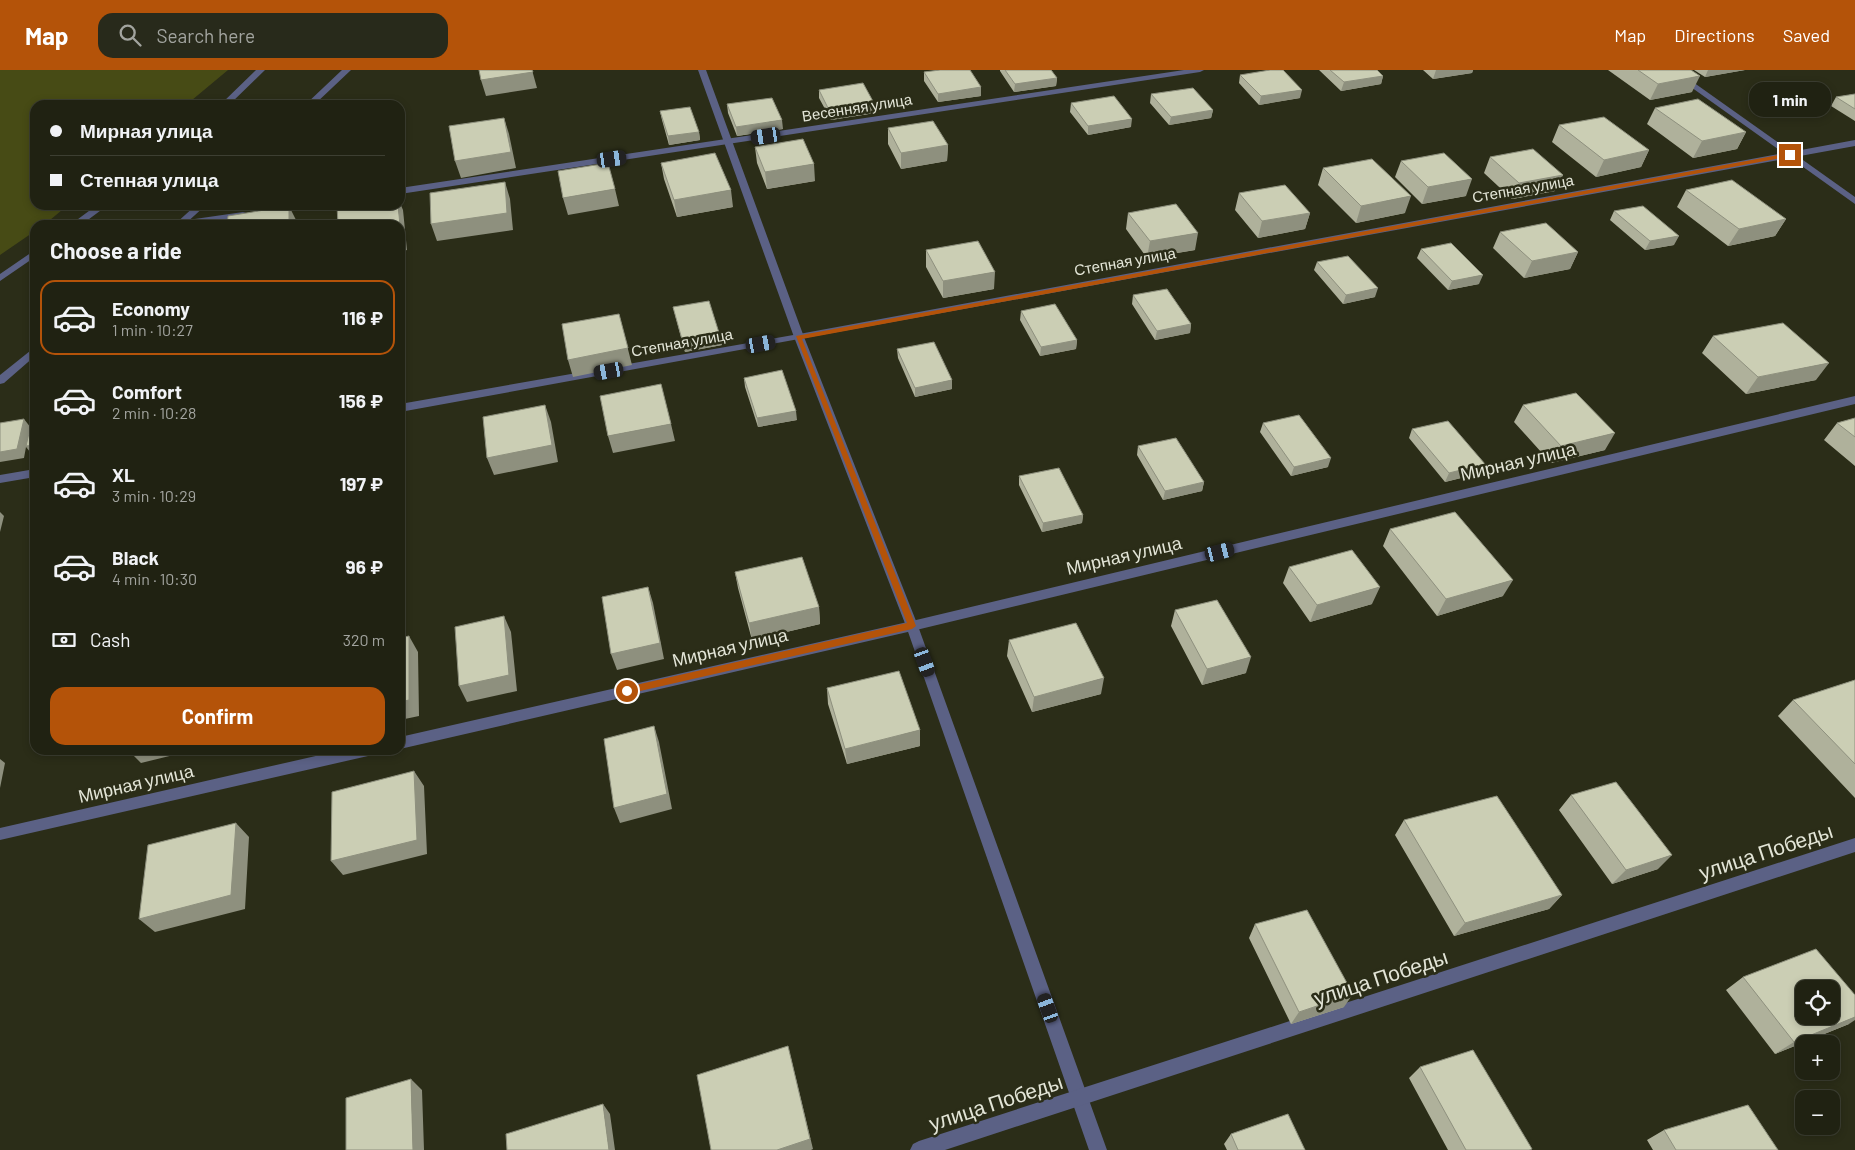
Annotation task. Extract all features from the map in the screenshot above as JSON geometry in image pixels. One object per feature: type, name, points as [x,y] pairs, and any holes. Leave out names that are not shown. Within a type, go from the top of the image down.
[{"type":"street","points":[[229,100],[261,70]]},
{"type":"street","points":[[314,100],[347,70]]},
{"type":"street","points":[[702,70],[798,337],[912,626],[1098,1150]]},
{"type":"street","name":"Весенняя улица","points":[[405,190],[1200,70]]},
{"type":"street","points":[[1671,70],[1855,201]]},
{"type":"street","name":"Степная улица","points":[[405,407],[1855,143]]},
{"type":"street","points":[[82,220],[96,210]]},
{"type":"street","points":[[185,220],[196,210]]},
{"type":"street","points":[[268,211],[274,210]]},
{"type":"street","points":[[211,220],[249,214]]},
{"type":"street","points":[[0,278],[30,257]]},
{"type":"street","points":[[0,380],[30,354]]},
{"type":"street","name":"Мирная улица","points":[[405,742],[912,626],[1855,400]]},
{"type":"street","points":[[0,479],[30,473]]},
{"type":"street","name":"Мирная улица","points":[[0,834],[346,755]]},
{"type":"street","name":"улица Победы","points":[[919,1150],[1855,845]]},
{"type":"green space","points":[[0,70],[228,70],[192,100],[30,100],[30,210],[62,210],[50,220],[30,220],[30,234],[0,255]]},
{"type":"building","points":[[479,70],[532,70],[533,72],[481,80]]},
{"type":"building","points":[[970,70],[981,87],[938,94],[924,72]]},
{"type":"building","points":[[1005,70],[1051,70],[1057,78],[1015,84]]},
{"type":"building","points":[[1270,70],[1283,70],[1302,90],[1261,96],[1240,75]]},
{"type":"building","points":[[1330,70],[1377,70],[1383,76],[1344,82]]},
{"type":"building","points":[[1638,70],[1691,70],[1700,76],[1658,84]]},
{"type":"building","points":[[863,83],[875,105],[830,112],[819,90]]},
{"type":"building","points":[[1193,88],[1213,110],[1171,117],[1151,94]]},
{"type":"building","points":[[1855,94],[1855,109],[1836,97]]},
{"type":"building","points":[[1114,96],[1132,119],[1088,126],[1071,103]]},
{"type":"building","points":[[772,98],[782,120],[736,127],[727,104]]},
{"type":"building","points":[[1698,99],[1746,132],[1702,141],[1655,108]]},
{"type":"building","points":[[690,107],[699,132],[668,136],[660,111]]},
{"type":"building","points":[[1604,117],[1649,150],[1604,160],[1559,125]]},
{"type":"building","points":[[504,118],[511,152],[455,161],[449,126]]},
{"type":"building","points":[[933,121],[948,145],[901,153],[888,128]]},
{"type":"building","points":[[803,139],[814,164],[765,172],[755,147]]},
{"type":"building","points":[[1533,149],[1563,175],[1519,183],[1490,157]]},
{"type":"building","points":[[715,153],[731,190],[674,200],[661,163]]},
{"type":"building","points":[[1444,153],[1472,179],[1428,187],[1401,161]]},
{"type":"building","points":[[1372,159],[1411,196],[1361,206],[1323,168]]},
{"type":"building","points":[[608,163],[615,189],[563,198],[558,171]]},
{"type":"building","points":[[1732,180],[1786,219],[1739,229],[1686,190]]},
{"type":"building","points":[[505,182],[507,213],[431,224],[430,193]]},
{"type":"building","points":[[1285,185],[1310,213],[1262,221],[1239,193]]},
{"type":"building","points":[[1176,204],[1198,233],[1150,241],[1128,213]]},
{"type":"building","points":[[1643,206],[1679,236],[1650,241],[1614,211]]},
{"type":"building","points":[[265,210],[289,210],[289,220],[228,220],[228,216]]},
{"type":"building","points":[[337,210],[398,210],[400,220],[338,220]]},
{"type":"building","points":[[1546,223],[1578,252],[1532,261],[1500,232]]},
{"type":"building","points":[[978,241],[995,272],[943,281],[926,250]]},
{"type":"building","points":[[1451,243],[1483,275],[1452,281],[1421,249]]},
{"type":"building","points":[[1348,256],[1378,288],[1346,295],[1317,262]]},
{"type":"building","points":[[1167,289],[1191,324],[1157,331],[1133,295]]},
{"type":"building","points":[[709,301],[720,336],[683,343],[673,307]]},
{"type":"building","points":[[1055,304],[1077,340],[1041,347],[1021,311]]},
{"type":"building","points":[[619,314],[628,348],[568,360],[562,324]]},
{"type":"building","points":[[1783,323],[1829,363],[1758,377],[1713,336]]},
{"type":"building","points":[[934,342],[952,380],[915,388],[897,349]]},
{"type":"building","points":[[782,370],[796,411],[757,418],[744,378]]},
{"type":"building","points":[[661,384],[671,424],[608,436],[600,396]]},
{"type":"building","points":[[1576,393],[1615,433],[1561,446],[1523,405]]},
{"type":"building","points":[[545,405],[552,445],[487,458],[483,417]]},
{"type":"building","points":[[1299,415],[1331,458],[1294,467],[1263,423]]},
{"type":"building","points":[[1855,418],[1855,437],[1837,423]]},
{"type":"building","points":[[24,419],[17,449],[0,452],[0,423]]},
{"type":"building","points":[[1448,421],[1485,464],[1449,473],[1412,429]]},
{"type":"building","points":[[30,429],[30,446],[26,446]]},
{"type":"building","points":[[1176,438],[1204,482],[1165,491],[1138,446]]},
{"type":"building","points":[[1059,468],[1083,515],[1043,523],[1019,476]]},
{"type":"building","points":[[1455,512],[1513,580],[1446,599],[1390,529]]},
{"type":"building","points":[[1352,550],[1380,587],[1317,605],[1289,567]]},
{"type":"building","points":[[802,557],[819,607],[749,623],[735,572]]},
{"type":"building","points":[[648,587],[660,643],[611,654],[602,597]]},
{"type":"building","points":[[1217,600],[1251,657],[1207,669],[1175,610]]},
{"type":"building","points":[[504,616],[509,675],[459,686],[455,627]]},
{"type":"building","points":[[1076,623],[1104,678],[1034,697],[1009,640]]},
{"type":"building","points":[[409,636],[409,700],[405,701],[405,637]]},
{"type":"building","points":[[899,671],[920,730],[845,749],[827,688]]},
{"type":"building","points":[[1855,680],[1855,764],[1793,700]]},
{"type":"building","points":[[654,726],[667,794],[614,808],[604,739]]},
{"type":"building","points":[[414,771],[417,840],[331,861],[332,792]]},
{"type":"building","points":[[1616,782],[1672,855],[1626,870],[1571,795]]},
{"type":"building","points":[[1497,796],[1562,895],[1465,923],[1404,820]]},
{"type":"building","points":[[236,823],[231,895],[139,919],[148,845]]},
{"type":"building","points":[[1307,910],[1353,994],[1299,1012],[1255,924]]},
{"type":"building","points":[[1816,949],[1855,995],[1855,1017],[1840,1023],[1840,980],[1795,980],[1795,1025],[1835,1025],[1811,1035],[1795,1035],[1794,1042],[1743,977]]},
{"type":"building","points":[[788,1046],[810,1139],[777,1150],[711,1150],[697,1075]]},
{"type":"building","points":[[1473,1050],[1532,1149],[1466,1150],[1420,1067]]},
{"type":"building","points":[[411,1079],[413,1150],[346,1150],[346,1098]]},
{"type":"building","points":[[603,1104],[609,1150],[507,1150],[506,1134]]},
{"type":"building","points":[[1748,1105],[1778,1150],[1676,1150],[1664,1130]]},
{"type":"building","points":[[1288,1114],[1305,1150],[1238,1150],[1231,1134]]},
{"type":"route","points":[[627,691],[912,626],[798,337],[1790,155]]}]
